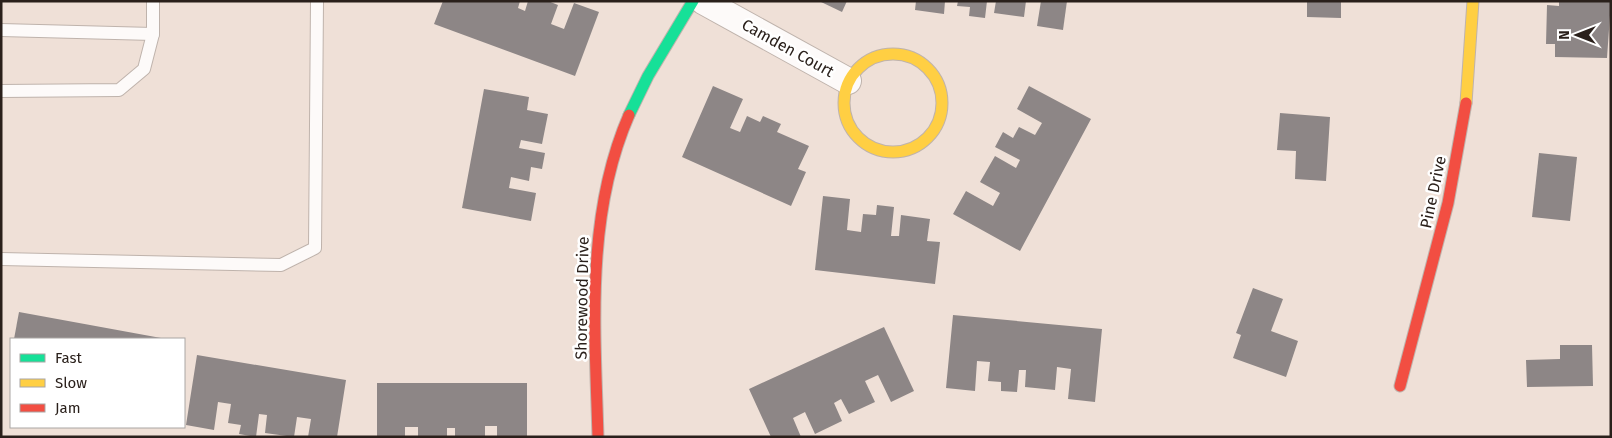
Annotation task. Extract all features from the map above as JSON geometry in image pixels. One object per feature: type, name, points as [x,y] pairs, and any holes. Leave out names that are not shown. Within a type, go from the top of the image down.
[{"type":"street","name":"Shorewood Drive","points":[[598,437],[596,270],[601,216],[611,167],[624,126],[641,87],[693,1]]},
{"type":"street","name":"Camden Court","points":[[703,1],[848,81]]},
{"type":"street","name":"Pine Drive","points":[[1400,386],[1445,218],[1460,143],[1470,65],[1473,1]]},
{"type":"street","name":"Camden Court","points":[[900,52],[928,66],[943,94],[939,124],[917,147],[887,153],[859,139],[844,112],[848,81],[869,58],[900,52]]},
{"type":"lane","points":[[1,91],[119,90],[144,69],[153,34],[153,1]]},
{"type":"lane","points":[[1,259],[281,264],[315,248],[316,1]]},
{"type":"lane","points":[[1,30],[153,34]]},
{"type":"building","points":[[443,1],[520,1],[518,8],[525,11],[528,1],[548,1],[558,5],[551,24],[564,29],[574,3],[599,12],[575,76],[434,24]]},
{"type":"building","points":[[819,1],[847,1],[842,12]]},
{"type":"building","points":[[916,1],[945,1],[944,14],[915,10]]},
{"type":"building","points":[[958,1],[987,1],[985,18],[969,16],[970,7],[957,6]]},
{"type":"building","points":[[996,1],[1026,1],[1024,17],[994,13]]},
{"type":"building","points":[[1041,1],[1067,1],[1063,30],[1037,26]]},
{"type":"building","points":[[1307,1],[1341,1],[1341,18],[1307,17]]},
{"type":"building","points":[[1559,1],[1611,1],[1607,58],[1555,57],[1555,44],[1546,44],[1547,5],[1559,6]]},
{"type":"building","points":[[713,86],[743,99],[730,128],[740,132],[747,116],[760,122],[763,116],[781,124],[777,132],[809,146],[798,169],[806,172],[791,206],[682,157]]},
{"type":"building","points":[[1029,86],[1091,119],[1020,251],[953,214],[966,191],[993,206],[1000,193],[980,182],[995,156],[1016,168],[1020,160],[995,147],[1003,132],[1013,138],[1019,127],[1035,135],[1042,123],[1017,109]]},
{"type":"building","points":[[484,89],[529,97],[527,110],[548,114],[542,144],[521,140],[519,148],[545,153],[542,169],[531,167],[529,181],[511,177],[509,188],[536,193],[531,221],[462,208]]},
{"type":"building","points":[[1280,113],[1330,117],[1326,181],[1295,179],[1296,151],[1277,150]]},
{"type":"building","points":[[1539,153],[1577,157],[1570,221],[1532,217]]},
{"type":"building","points":[[823,196],[850,199],[847,230],[861,232],[863,214],[876,215],[877,205],[894,207],[891,236],[899,236],[901,215],[930,219],[927,241],[940,242],[935,284],[815,270]]},
{"type":"building","points":[[1253,288],[1283,299],[1271,331],[1298,341],[1286,377],[1233,358],[1241,335],[1236,333]]},
{"type":"building","points":[[19,312],[161,338],[14,338]]},
{"type":"building","points":[[953,315],[1102,329],[1095,402],[1068,399],[1071,369],[1057,367],[1055,390],[1025,387],[1026,370],[1019,370],[1017,392],[1001,391],[1001,382],[988,381],[990,362],[977,361],[975,391],[946,388]]},
{"type":"building","points":[[884,327],[914,391],[891,402],[878,375],[865,381],[875,402],[849,414],[841,399],[834,403],[842,421],[815,434],[805,412],[793,418],[801,437],[771,437],[749,389]]},
{"type":"building","points":[[1560,345],[1592,345],[1593,386],[1527,387],[1526,360],[1560,359]]},
{"type":"building","points":[[197,355],[346,380],[337,437],[308,437],[311,419],[297,417],[294,437],[265,433],[267,415],[259,414],[256,437],[239,434],[241,425],[228,423],[231,404],[218,402],[214,430],[186,425]]},
{"type":"building","points":[[377,383],[527,383],[527,437],[497,437],[497,426],[485,426],[485,437],[455,437],[455,428],[447,428],[447,437],[418,437],[418,427],[405,427],[405,437],[377,437]]},
{"type":"traffic: fast","points":[[629,115],[648,76],[693,1]]},
{"type":"traffic: slow","points":[[1466,103],[1473,1]]},
{"type":"traffic: slow","points":[[893,54],[912,58],[928,68],[938,84],[942,103],[938,122],[928,138],[912,148],[893,152],[874,148],[858,138],[848,122],[844,103],[848,84],[858,68],[874,58],[893,54]]},
{"type":"traffic: jam","points":[[1400,386],[1448,203],[1466,103]]},
{"type":"traffic: jam","points":[[598,437],[595,315],[599,233],[605,193],[615,153],[629,115]]}]
